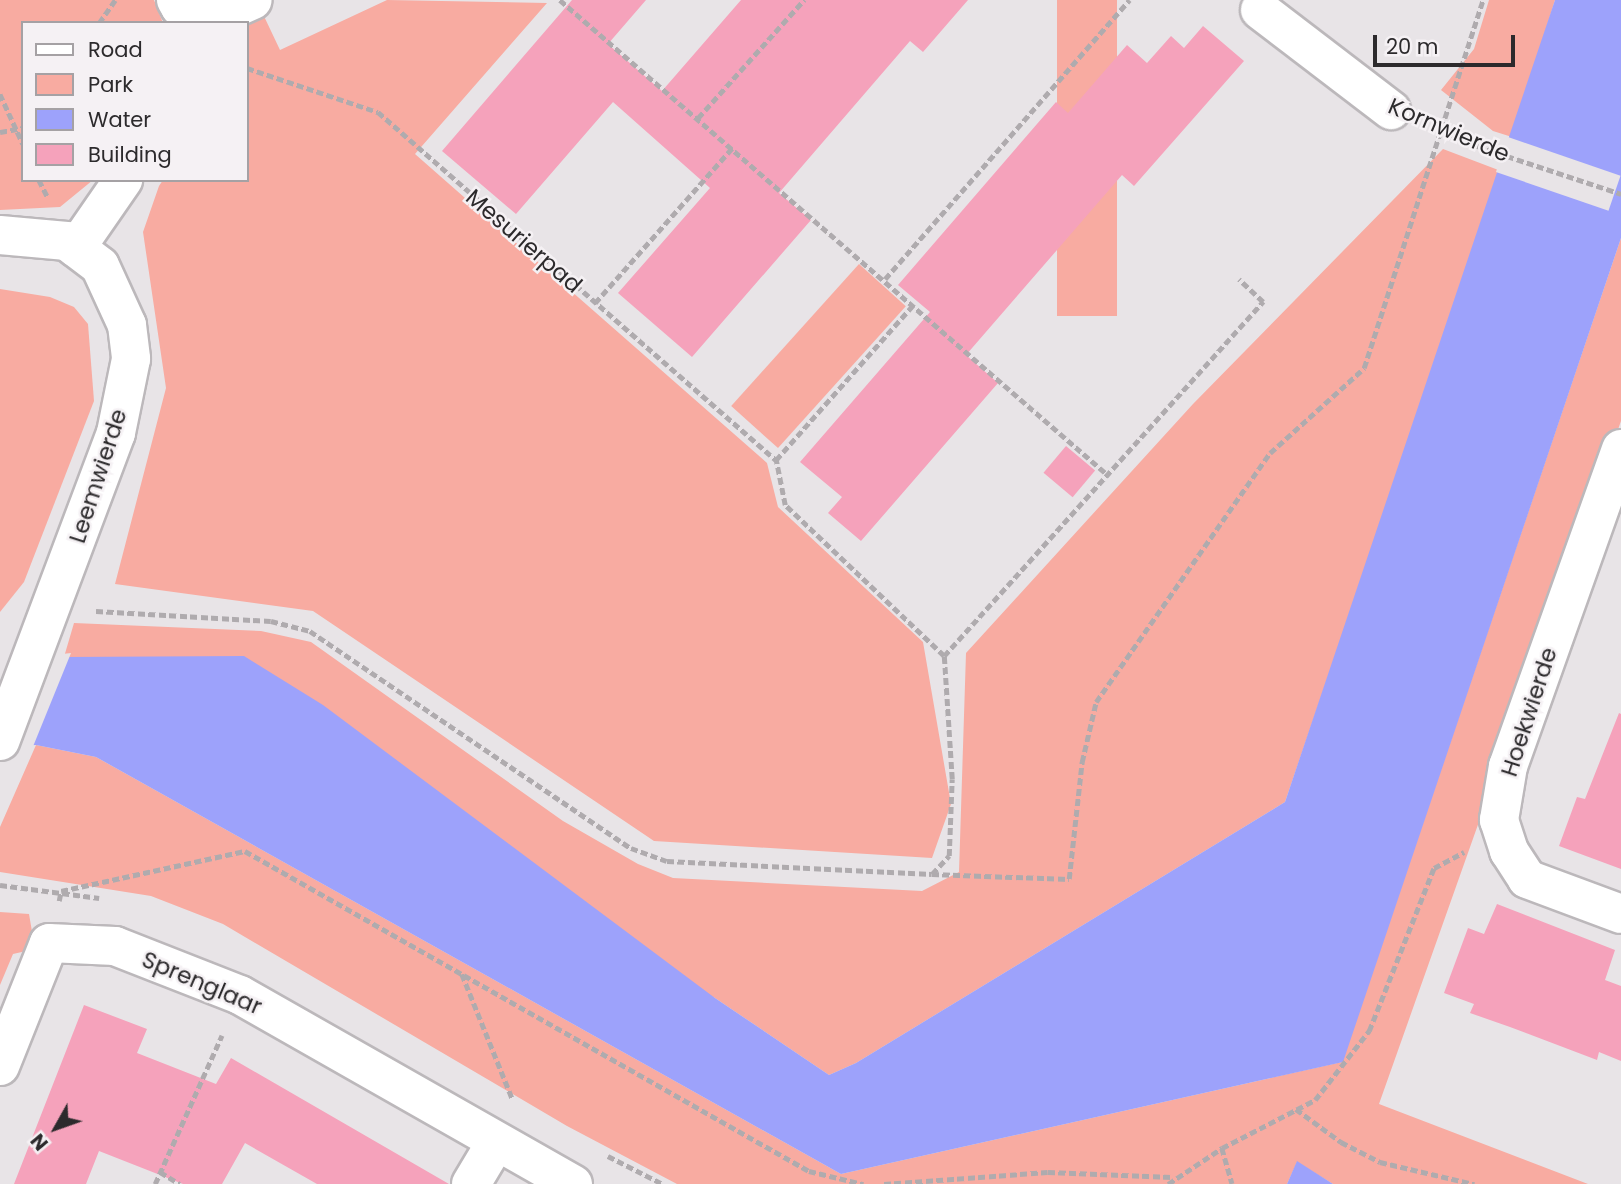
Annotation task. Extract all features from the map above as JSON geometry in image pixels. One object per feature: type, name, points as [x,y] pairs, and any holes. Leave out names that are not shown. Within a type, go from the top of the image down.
[{"type":"street","points":[[196,15],[253,0]]},
{"type":"street","name":"Kornwierde","points":[[1259,3],[1391,110]]},
{"type":"street","points":[[76,248],[122,182]]},
{"type":"street","name":"Leemwierde","points":[[0,235],[67,241],[100,266],[127,325],[131,359],[117,433],[48,614]]},
{"type":"street","name":"Hoekwierde","points":[[1621,449],[1508,766],[1499,820],[1527,879],[1621,914]]},
{"type":"street","points":[[0,741],[48,614]]},
{"type":"street","name":"Sprenglaar","points":[[0,1066],[49,943],[115,946],[240,995],[573,1184]]},
{"type":"street","points":[[471,1184],[496,1142]]},
{"type":"path","points":[[100,21],[115,0]]},
{"type":"path","points":[[561,0],[1109,476]]},
{"type":"path","points":[[698,118],[804,0]]},
{"type":"path","points":[[884,279],[1129,0]]},
{"type":"path","points":[[48,614],[88,610],[271,621],[310,631],[631,848],[667,861],[1069,878],[1082,762],[1096,702],[1270,453],[1364,368],[1483,0]]},
{"type":"path","name":"Mesurierpad","points":[[248,68],[378,111],[776,460]]},
{"type":"path","points":[[0,94],[21,140]]},
{"type":"path","name":"Kornwierde","points":[[1391,110],[1442,129],[1477,146],[1621,194]]},
{"type":"path","points":[[0,132],[21,129]]},
{"type":"path","points":[[595,303],[733,147]]},
{"type":"path","points":[[944,656],[1263,302],[1239,280]]},
{"type":"path","points":[[913,304],[776,460],[785,505],[944,656],[952,779],[949,856],[932,874]]},
{"type":"path","points":[[1168,1184],[1173,1177],[1222,1148],[1315,1100],[1369,1031],[1434,868],[1503,833]]},
{"type":"path","points":[[61,891],[245,852],[809,1171],[863,1184]]},
{"type":"path","points":[[462,974],[516,1105]]},
{"type":"path","points":[[155,1184],[240,995]]},
{"type":"path","points":[[1296,1109],[1341,1142],[1380,1162],[1474,1184]]},
{"type":"path","points":[[1222,1148],[1232,1184]]},
{"type":"path","points":[[160,1172],[180,1184]]},
{"type":"path","points":[[884,1184],[1048,1172],[1173,1177]]},
{"type":"green space","points":[[0,0],[154,0],[162,21],[21,21],[21,182],[91,182],[60,207],[0,210]]},
{"type":"green space","points":[[387,0],[547,3],[415,154],[767,463],[778,507],[923,642],[951,804],[932,858],[654,841],[313,611],[115,584],[166,388],[143,232],[162,182],[248,182],[248,25],[262,12],[280,50]]},
{"type":"green space","points":[[1057,0],[1117,0],[1117,316],[1057,316]]},
{"type":"green space","points":[[1489,0],[1555,0],[1512,137],[1493,131],[1441,90],[1474,49]]},
{"type":"green space","points":[[1443,149],[1501,171],[1285,802],[856,1063],[829,1075],[715,998],[64,657],[74,623],[261,631],[311,642],[563,821],[638,864],[673,878],[922,891],[959,872],[966,653],[1193,404]]},
{"type":"green space","points":[[1621,238],[1621,421],[1379,1104],[1588,1184],[1333,1184],[1297,1162],[1287,1184],[677,1184],[567,1126],[223,924],[151,896],[0,872],[0,827],[36,745],[96,757],[841,1174],[1342,1062]]},
{"type":"green space","points":[[859,264],[906,306],[778,448],[731,406]]},
{"type":"green space","points":[[0,289],[50,297],[74,307],[88,324],[94,401],[24,582],[0,612]]},
{"type":"green space","points":[[0,912],[29,914],[35,949],[13,954],[0,985]]},
{"type":"water","points":[[1555,0],[1621,0],[1621,238],[1343,1062],[841,1174],[96,757],[36,745],[0,746],[0,664],[64,657],[244,656],[323,705],[715,998],[829,1075],[856,1063],[1285,802]]},
{"type":"water","points":[[1297,1161],[1333,1184],[1287,1184]]},
{"type":"pier","points":[[1508,137],[1621,176],[1608,211],[1496,172]]},
{"type":"pier","points":[[71,653],[32,749],[0,750],[0,661]]},
{"type":"building","points":[[572,0],[646,0],[608,44],[662,91],[741,0],[968,0],[923,52],[910,41],[779,193],[811,220],[692,357],[618,293],[710,188],[613,102],[516,214],[442,151]]},
{"type":"building","points":[[1203,26],[1244,61],[1134,186],[1122,175],[966,355],[998,383],[861,541],[828,513],[842,497],[800,462],[930,312],[898,285],[1056,102],[1068,113],[1127,45],[1147,63],[1171,36],[1184,48]]},
{"type":"building","points":[[1066,446],[1095,470],[1073,497],[1044,473]]},
{"type":"building","points":[[1619,713],[1621,869],[1559,846],[1577,797],[1585,799]]},
{"type":"building","points":[[1497,904],[1615,950],[1605,980],[1621,986],[1621,1061],[1599,1052],[1597,1060],[1470,1013],[1474,1004],[1444,993],[1468,928],[1484,934]]},
{"type":"building","points":[[84,1005],[147,1029],[137,1053],[216,1084],[231,1058],[449,1184],[317,1184],[245,1143],[222,1184],[183,1184],[99,1151],[86,1184],[14,1184]]}]
